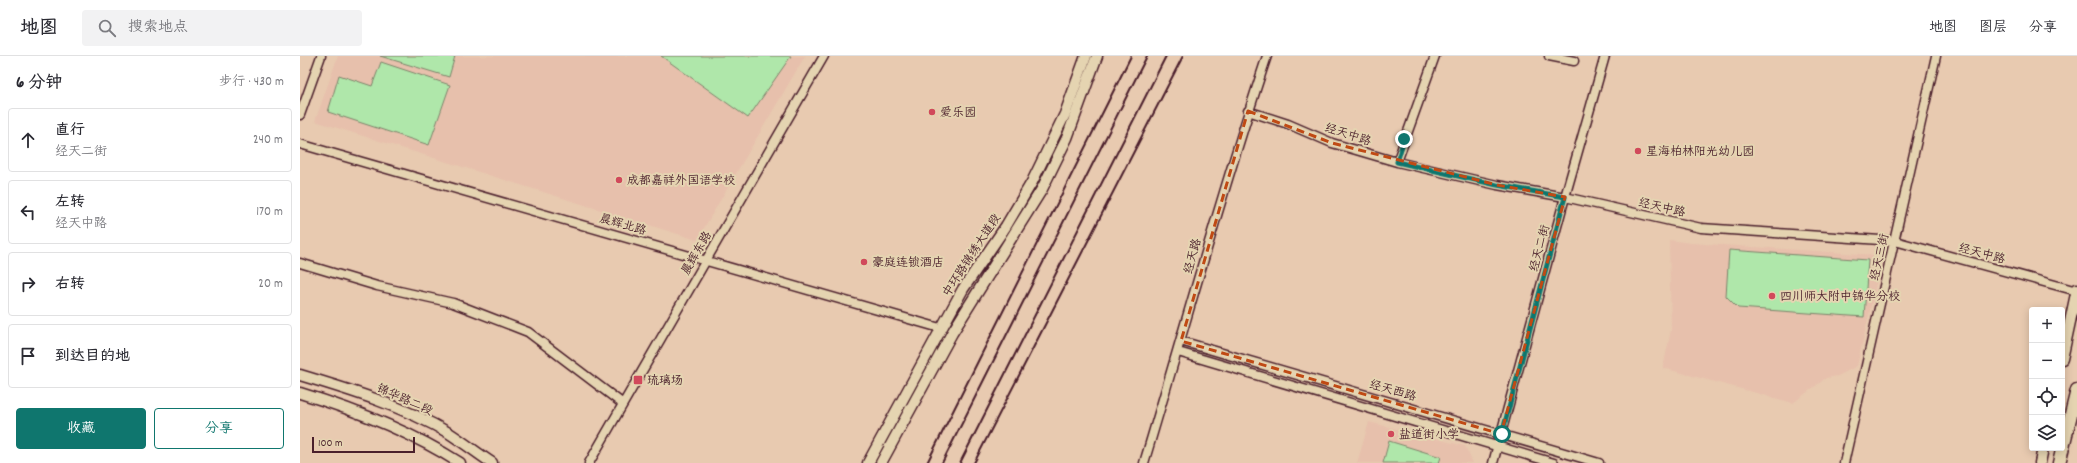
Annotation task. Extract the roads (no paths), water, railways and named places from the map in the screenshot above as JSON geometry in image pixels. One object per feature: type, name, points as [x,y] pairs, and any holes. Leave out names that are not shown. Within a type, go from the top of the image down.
[{"type":"highway","points":[[2059,463],[2077,390]]},
{"type":"main road","name":"中环路锦绣大道段","points":[[868,463],[940,328],[963,289],[1006,226],[1032,182],[1065,114],[1086,56]]},
{"type":"main road","name":"中环路锦绣大道段","points":[[881,463],[952,332],[1042,189],[1067,138],[1097,56]]},
{"type":"main road","points":[[2065,345],[2077,290]]},
{"type":"main road","name":"锦华路二段","points":[[300,375],[371,398],[410,414],[448,433],[492,463]]},
{"type":"main road","points":[[300,394],[387,423],[436,448],[460,463]]},
{"type":"main road","points":[[2040,463],[2042,451]]},
{"type":"street","points":[[300,115],[321,56]]},
{"type":"street","name":"晨辉东路","points":[[589,463],[824,56]]},
{"type":"street","name":"经天路","points":[[1144,463],[1178,352],[1211,230],[1248,111],[1267,56]]},
{"type":"street","points":[[1397,162],[1435,56]]},
{"type":"street","points":[[1549,56],[1574,61]]},
{"type":"street","name":"经天二街","points":[[1493,463],[1605,56]]},
{"type":"street","name":"经天三街","points":[[1844,463],[1936,56]]},
{"type":"street","name":"经天中路","points":[[1248,111],[1288,124],[1332,143],[1397,162],[1497,185],[1565,197],[1702,228],[1895,241],[2077,290]]},
{"type":"street","name":"晨辉北路","points":[[300,144],[940,328]]},
{"type":"street","points":[[300,263],[377,286],[453,303],[528,332],[623,404]]},
{"type":"street","name":"经天西路","points":[[1180,341],[1599,463]]},
{"type":"street","name":"经天西路","points":[[1178,352],[1554,463]]},
{"type":"railway","points":[[927,463],[1131,56]]},
{"type":"railway","points":[[942,463],[1147,56]]},
{"type":"railway","points":[[960,463],[1166,56]]},
{"type":"railway","points":[[974,463],[1183,56]]},
{"type":"place","name":"爱乐园","points":[[932,112]]},
{"type":"place","name":"星海柏林阳光幼儿园","points":[[1638,151]]},
{"type":"place","name":"成都嘉祥外国语学校","points":[[619,180]]},
{"type":"place","name":"豪庭连锁酒店","points":[[864,262]]},
{"type":"place","name":"四川师大附中锦华分校","points":[[1772,296]]},
{"type":"place","name":"琉璃场","points":[[638,380]]},
{"type":"place","name":"盐道街小学","points":[[1391,434]]}]
